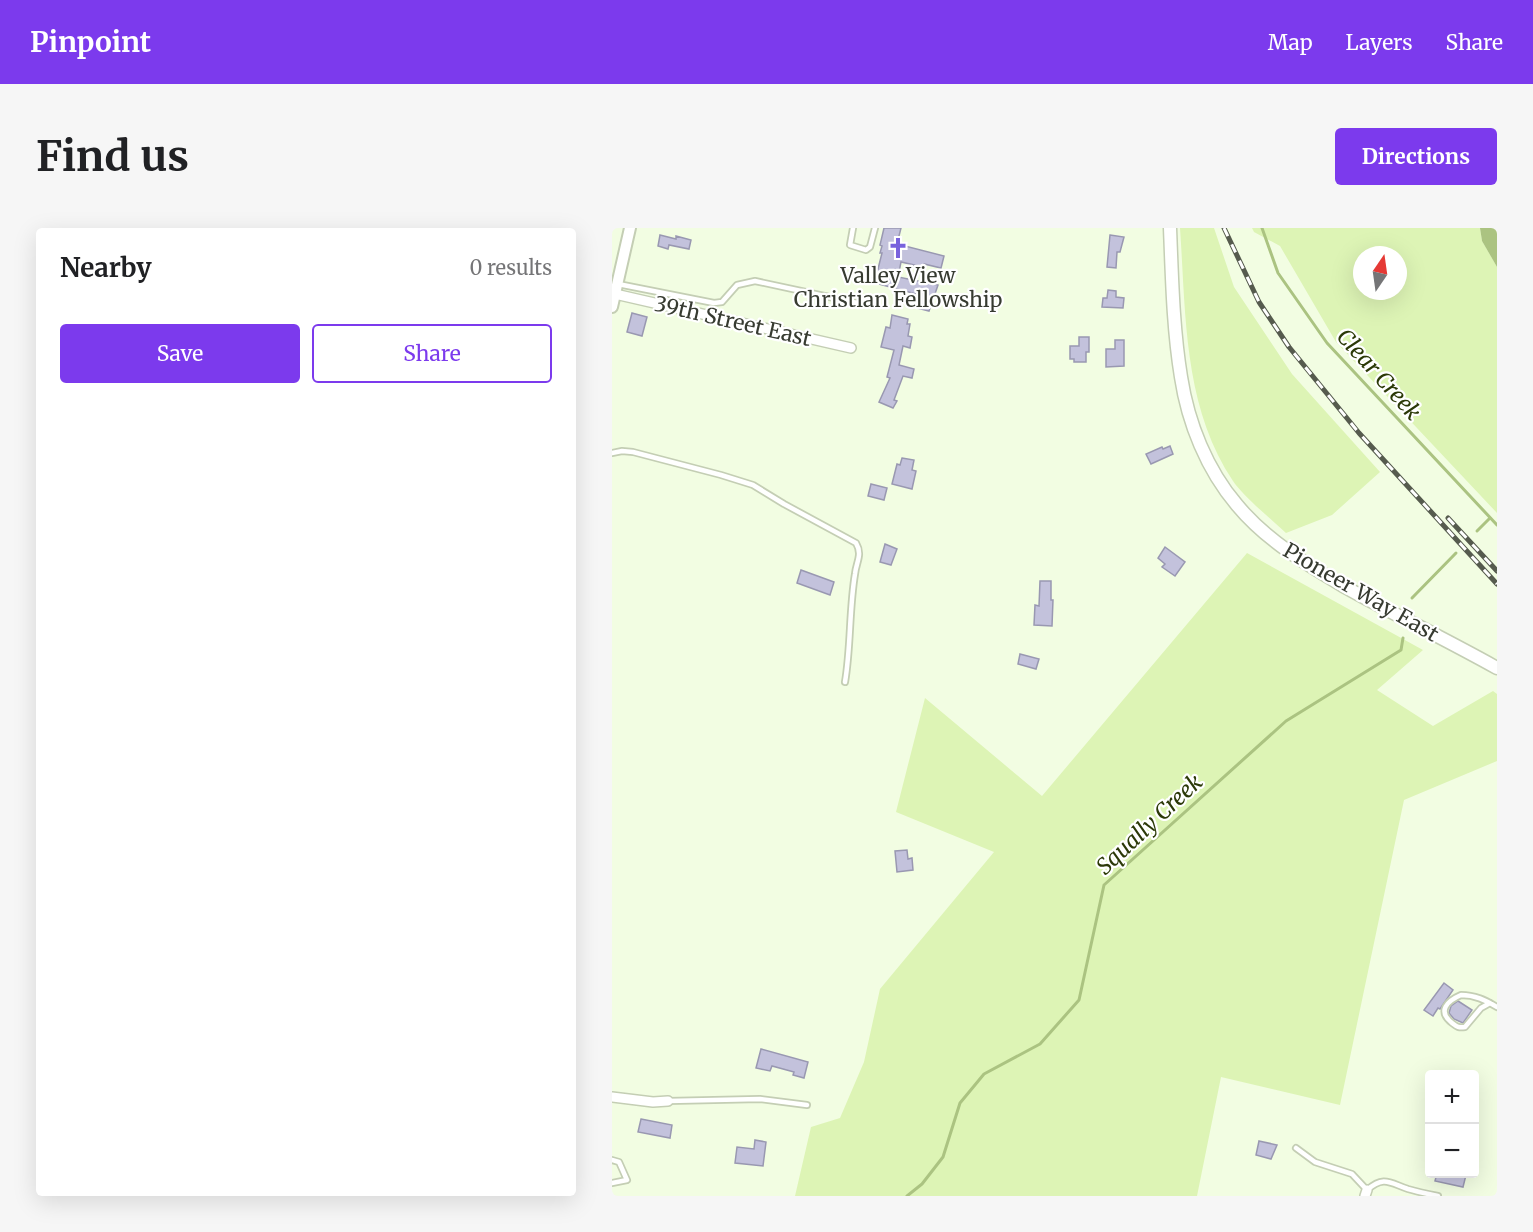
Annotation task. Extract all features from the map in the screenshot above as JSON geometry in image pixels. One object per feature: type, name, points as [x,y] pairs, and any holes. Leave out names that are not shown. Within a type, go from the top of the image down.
[{"type":"main road","name":"Pioneer Way East","points":[[1170,228],[1181,378],[1197,436],[1222,486],[1251,521],[1316,570],[1497,668]]},
{"type":"street","points":[[612,308],[630,228]]},
{"type":"street","name":"39th Street East","points":[[617,289],[851,348]]},
{"type":"street","points":[[612,1097],[653,1102],[668,1101]]},
{"type":"lane","points":[[853,228],[850,245],[866,250],[870,247],[875,228]]},
{"type":"lane","points":[[617,289],[714,303],[722,302],[737,285],[755,281],[862,304]]},
{"type":"lane","points":[[612,453],[633,452],[744,481],[856,543],[860,550],[860,558],[856,565],[853,585],[845,682]]},
{"type":"lane","points":[[1490,1003],[1480,1008],[1465,1027],[1457,1027],[1445,1017],[1447,1004],[1461,995],[1482,998],[1497,1006]]},
{"type":"lane","points":[[668,1101],[760,1099],[807,1105]]},
{"type":"lane","points":[[1296,1148],[1315,1162],[1352,1174],[1366,1193],[1378,1183],[1391,1181],[1407,1189],[1438,1196]]},
{"type":"lane","points":[[612,1160],[619,1162],[627,1180],[612,1184]]},
{"type":"shaded area","points":[[1180,228],[1214,228],[1234,287],[1292,374],[1380,472],[1332,515],[1286,533],[1238,487],[1217,452],[1204,422],[1190,359]]},
{"type":"shaded area","points":[[1252,228],[1480,228],[1482,241],[1497,267],[1497,513],[1336,342],[1280,246],[1254,232]]},
{"type":"shaded area","points":[[1480,228],[1497,228],[1497,267],[1482,241]]},
{"type":"shaded area","points":[[1247,553],[1423,650],[1377,690],[1433,726],[1493,691],[1497,694],[1497,761],[1404,800],[1340,1105],[1221,1077],[1197,1196],[795,1196],[811,1127],[840,1118],[864,1062],[880,989],[994,852],[896,812],[925,698],[1042,796]]},
{"type":"building","points":[[884,228],[901,228],[897,244],[944,256],[941,268],[901,262],[898,277],[938,285],[929,311],[917,308],[920,295],[875,283],[876,279],[872,278],[874,268],[878,269],[882,253],[880,253],[882,246],[880,245]]},
{"type":"building","points":[[660,235],[691,240],[689,249],[669,245],[668,249],[658,246]]},
{"type":"building","points":[[1110,235],[1124,237],[1120,252],[1117,252],[1116,268],[1107,267]]},
{"type":"building","points":[[1108,290],[1116,291],[1116,297],[1124,298],[1123,308],[1102,307],[1103,298],[1107,298]]},
{"type":"building","points":[[632,313],[647,317],[642,336],[627,332]]},
{"type":"building","points":[[892,315],[908,319],[907,324],[910,324],[908,336],[912,337],[910,348],[903,346],[899,365],[914,369],[912,378],[903,376],[893,408],[879,402],[890,378],[887,377],[894,350],[881,347],[886,327],[890,328]]},
{"type":"building","points":[[1079,337],[1089,337],[1086,362],[1074,362],[1074,359],[1070,359],[1070,346],[1079,346]]},
{"type":"building","points":[[1115,340],[1124,340],[1124,366],[1106,367],[1106,349],[1115,349]]},
{"type":"building","points":[[1170,446],[1173,454],[1151,464],[1146,454]]},
{"type":"building","points":[[902,458],[914,460],[912,470],[916,471],[912,489],[892,484],[897,464],[900,465]]},
{"type":"building","points":[[871,484],[887,488],[884,500],[868,496]]},
{"type":"building","points":[[885,544],[897,549],[891,565],[880,562]]},
{"type":"building","points":[[1165,547],[1185,562],[1175,576],[1162,567],[1165,564],[1158,558]]},
{"type":"building","points":[[801,570],[834,582],[830,595],[797,583]]},
{"type":"building","points":[[1040,581],[1051,581],[1052,626],[1034,625],[1035,605],[1039,606]]},
{"type":"building","points":[[1020,654],[1039,659],[1036,669],[1018,664]]},
{"type":"building","points":[[907,850],[908,859],[912,858],[913,870],[897,872],[895,851]]},
{"type":"building","points":[[1444,983],[1453,990],[1433,1016],[1424,1010]]},
{"type":"building","points":[[1458,1001],[1472,1010],[1463,1023],[1454,1019],[1449,1013],[1451,1006]]},
{"type":"building","points":[[761,1049],[808,1062],[804,1078],[793,1075],[794,1072],[772,1066],[770,1071],[756,1068]]},
{"type":"building","points":[[641,1119],[672,1125],[670,1138],[638,1132]]},
{"type":"building","points":[[755,1140],[766,1142],[763,1166],[735,1163],[737,1147],[754,1149]]},
{"type":"building","points":[[1259,1141],[1277,1145],[1271,1159],[1256,1155]]},
{"type":"building","points":[[1436,1178],[1465,1178],[1463,1187],[1435,1181]]},
{"type":"waterway","name":"Clear Creek","points":[[1262,228],[1278,273],[1327,343],[1497,525]]},
{"type":"waterway","name":"Squally Creek","points":[[1477,531],[1490,518]]},
{"type":"waterway","name":"Squally Creek","points":[[1412,598],[1456,553]]},
{"type":"waterway","name":"Squally Creek","points":[[907,1196],[922,1184],[943,1157],[960,1103],[984,1074],[1040,1044],[1079,1000],[1104,885],[1286,721],[1401,650],[1403,638]]},
{"type":"railway","points":[[1224,228],[1259,302],[1289,347],[1359,433],[1497,584]]},
{"type":"railway","points":[[1448,518],[1497,571]]},
{"type":"place","name":"Valley View Christian Fellowship","points":[[898,248]]}]
